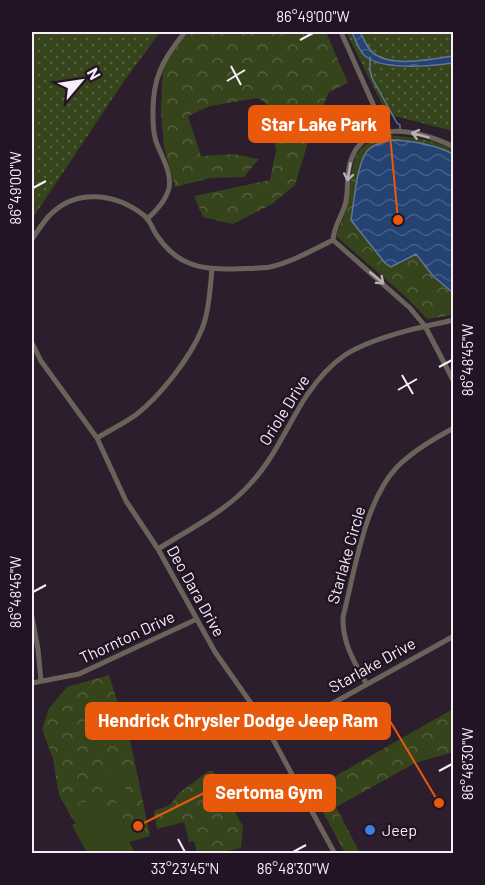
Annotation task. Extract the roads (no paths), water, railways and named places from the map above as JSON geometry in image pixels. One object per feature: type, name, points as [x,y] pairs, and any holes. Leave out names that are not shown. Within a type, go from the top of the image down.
[{"type":"street","points":[[147,219],[158,209],[169,188],[167,169],[154,138],[152,100],[156,78],[170,51],[185,32]]},
{"type":"street","points":[[342,32],[385,131]]},
{"type":"street","points":[[333,240],[334,229],[345,204],[350,162],[357,148],[369,138],[385,131],[407,132],[453,147]]},
{"type":"street","points":[[32,239],[48,217],[61,206],[71,200],[93,196],[118,200],[147,219],[158,237],[179,258],[212,269],[269,267],[295,259],[333,240]]},
{"type":"street","points":[[333,240],[399,296],[425,326],[453,382]]},
{"type":"street","points":[[97,438],[135,415],[148,404],[192,349],[202,329],[206,313],[212,269]]},
{"type":"street","name":"Oriole Drive","points":[[158,549],[228,504],[250,484],[273,455],[307,395],[324,373],[345,355],[363,346],[425,326],[453,320]]},
{"type":"street","name":"Deo Dara Drive","points":[[32,343],[41,361],[97,438],[126,501],[158,549],[215,652],[272,737],[335,854]]},
{"type":"street","name":"Starlake Circle","points":[[366,683],[349,652],[343,629],[343,617],[374,504],[397,468],[426,443],[453,428]]},
{"type":"street","points":[[32,617],[37,639],[41,681]]},
{"type":"street","name":"Thornton Drive","points":[[32,683],[79,674],[197,620]]},
{"type":"street","name":"Starlake Drive","points":[[272,737],[453,636]]},
{"type":"water","points":[[352,32],[360,32],[366,45],[384,59],[414,61],[453,56],[453,63],[395,66],[373,61],[363,54]]},
{"type":"water","points":[[392,140],[424,144],[453,154],[453,293],[433,276],[416,254],[391,267],[385,263],[351,220],[359,171],[365,154],[374,145]]},
{"type":"waterway","points":[[370,57],[372,78],[400,125],[400,130]]},
{"type":"place","name":"Star Lake Park","points":[[398,220]]},
{"type":"place","name":"Hendrick Chrysler Dodge Jeep Ram","points":[[439,803]]},
{"type":"place","name":"Sertoma Gym","points":[[138,826]]},
{"type":"place","name":"Jeep","points":[[370,830]]}]
